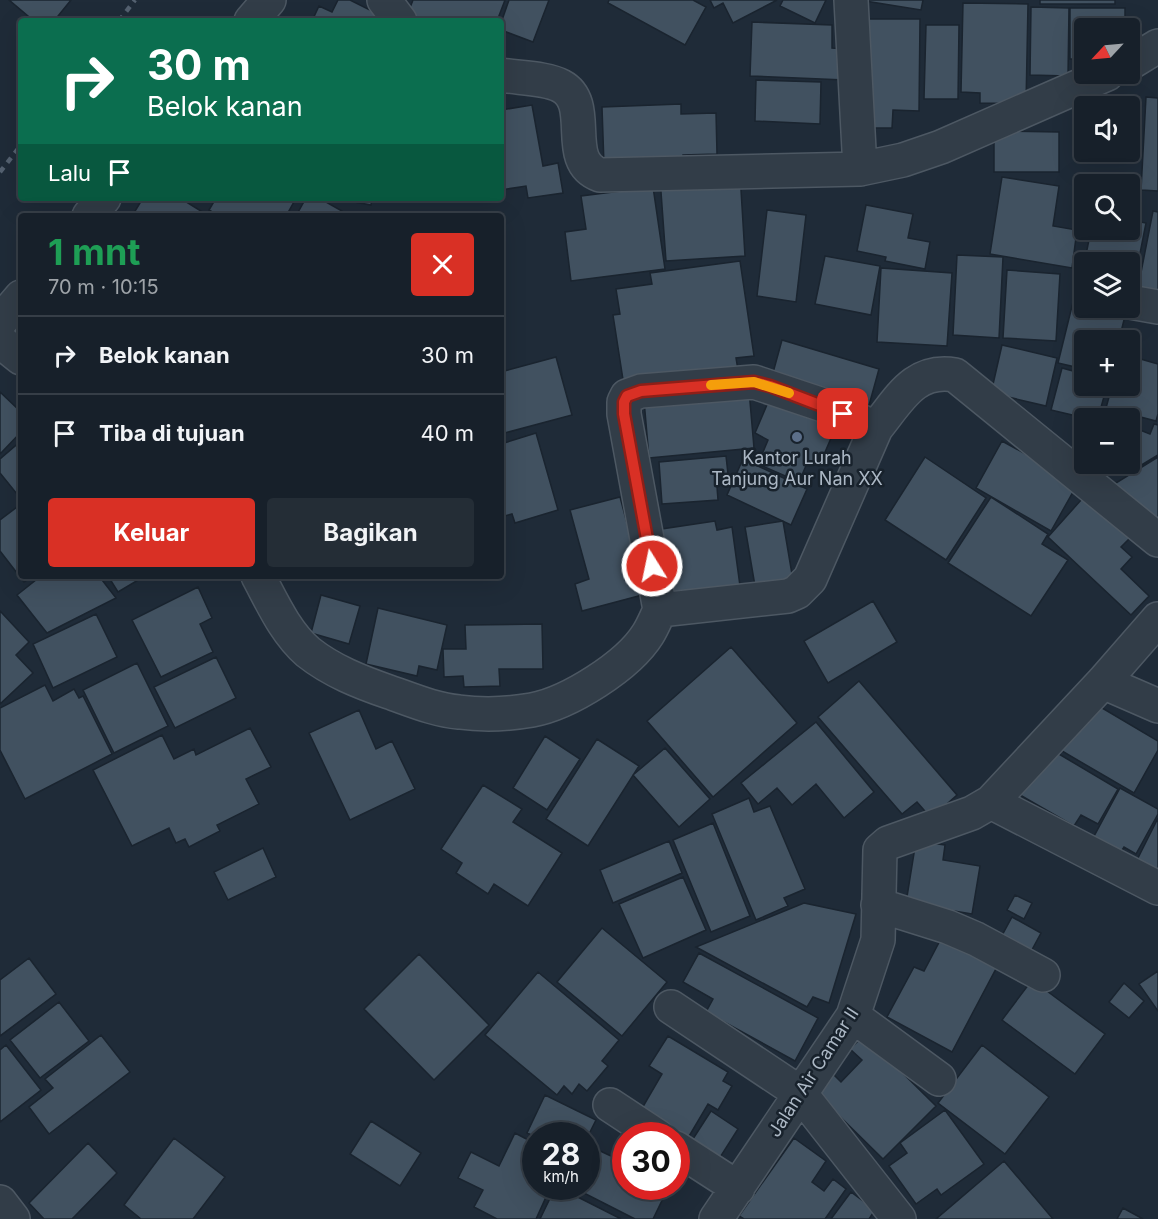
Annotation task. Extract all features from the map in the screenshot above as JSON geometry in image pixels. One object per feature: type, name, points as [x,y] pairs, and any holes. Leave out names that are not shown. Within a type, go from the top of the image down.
[{"type":"street","points":[[254,18],[269,0]]},
{"type":"street","points":[[384,0],[398,18]]},
{"type":"street","points":[[851,0],[860,169]]},
{"type":"street","points":[[1140,57],[1158,46]]},
{"type":"street","points":[[504,75],[555,83],[568,90],[575,104],[582,161],[593,172],[600,175],[860,169],[903,160],[941,147],[1084,84]]},
{"type":"street","points":[[92,213],[102,201]]},
{"type":"street","points":[[0,322],[18,301]]},
{"type":"street","points":[[1140,304],[1158,307]]},
{"type":"street","points":[[0,341],[18,356]]},
{"type":"street","points":[[660,610],[788,596],[797,592],[810,579],[876,428],[908,389],[918,380],[930,374],[955,375],[1158,540]]},
{"type":"street","points":[[260,579],[292,635],[325,665],[359,681],[424,705],[459,712],[498,713],[534,710],[573,695],[626,660],[647,635],[660,610],[624,414],[624,402],[627,396],[641,391],[754,382],[826,406],[876,428]]},
{"type":"street","name":"Jalan Air Camar II","points":[[716,1219],[853,1016],[878,940],[879,856],[883,846],[972,813],[991,802],[1103,682],[1158,619]]},
{"type":"street","points":[[1103,682],[1158,706]]},
{"type":"street","points":[[991,802],[1158,888]]},
{"type":"street","points":[[878,904],[966,935],[1043,975]]},
{"type":"street","points":[[671,1007],[800,1093],[898,1219]]},
{"type":"street","points":[[853,1016],[939,1079]]},
{"type":"street","points":[[610,1105],[636,1122]]},
{"type":"street","points":[[690,1157],[738,1188]]},
{"type":"street","points":[[0,1202],[13,1219]]},
{"type":"building","points":[[9,0],[71,0],[56,18],[30,18]]},
{"type":"building","points":[[338,0],[350,0],[376,13],[374,18],[313,18],[319,6],[332,12]]},
{"type":"building","points":[[413,0],[505,0],[498,18],[406,18]]},
{"type":"building","points":[[509,0],[549,0],[533,42],[504,31],[503,18]]},
{"type":"building","points":[[609,0],[693,0],[706,7],[685,45],[608,3]]},
{"type":"building","points":[[710,0],[777,0],[733,23],[723,3],[714,8]]},
{"type":"building","points":[[783,0],[826,0],[815,23],[780,6]]},
{"type":"building","points":[[859,0],[923,0],[921,10]]},
{"type":"building","points":[[1040,0],[1115,0],[1115,4],[1040,4]]},
{"type":"building","points":[[963,3],[1028,4],[1026,104],[980,103],[980,93],[961,92]]},
{"type":"building","points":[[1031,7],[1069,8],[1068,76],[1030,75]]},
{"type":"building","points":[[1070,8],[1125,8],[1125,18],[1074,18],[1074,59],[1070,59]]},
{"type":"building","points":[[864,19],[920,19],[919,111],[893,110],[892,128],[863,128]]},
{"type":"building","points":[[752,22],[832,25],[832,48],[846,49],[845,80],[750,76]]},
{"type":"building","points":[[926,25],[959,25],[958,99],[924,99]]},
{"type":"building","points":[[756,80],[821,82],[820,124],[755,121]]},
{"type":"building","points":[[1146,97],[1158,98],[1158,191],[1141,190]]},
{"type":"building","points":[[681,104],[681,114],[716,113],[717,154],[683,155],[683,162],[604,165],[602,107]]},
{"type":"building","points":[[532,105],[543,166],[558,163],[563,193],[528,198],[526,186],[504,190],[504,110]]},
{"type":"building","points":[[994,131],[1059,132],[1059,172],[994,172]]},
{"type":"building","points":[[740,173],[745,256],[666,261],[660,178]]},
{"type":"building","points":[[1002,177],[1059,186],[1053,226],[1074,230],[1076,240],[1072,268],[990,254]]},
{"type":"building","points":[[653,187],[665,269],[571,281],[565,232],[586,229],[581,196]]},
{"type":"building","points":[[141,201],[185,201],[204,213],[134,213]]},
{"type":"building","points":[[214,201],[294,201],[288,213],[214,213],[209,210]]},
{"type":"building","points":[[304,201],[324,201],[342,211],[341,213],[298,213]]},
{"type":"building","points":[[349,201],[372,201],[371,205]]},
{"type":"building","points":[[866,205],[913,214],[908,238],[930,242],[925,269],[885,261],[886,257],[857,251]]},
{"type":"building","points":[[767,210],[806,215],[796,302],[757,296]]},
{"type":"building","points":[[1153,211],[1158,212],[1158,302],[1140,299],[1140,278]]},
{"type":"building","points":[[1140,222],[1146,223],[1140,253],[1086,252],[1089,240],[1140,240]]},
{"type":"building","points":[[957,255],[1003,257],[999,338],[953,335]]},
{"type":"building","points":[[825,256],[880,266],[871,315],[815,304]]},
{"type":"building","points":[[740,261],[754,356],[736,358],[738,370],[624,386],[613,315],[620,314],[616,289],[652,284],[650,273]]},
{"type":"building","points":[[881,268],[952,273],[947,346],[877,342]]},
{"type":"building","points":[[1007,270],[1060,274],[1056,341],[1003,338]]},
{"type":"building","points":[[1074,298],[1074,318],[1124,318],[1122,330],[1074,330],[1074,367],[1058,363]]},
{"type":"building","points":[[782,340],[879,369],[868,409],[771,380]]},
{"type":"building","points":[[1002,345],[1057,358],[1046,406],[991,393]]},
{"type":"building","points":[[556,357],[572,415],[504,433],[504,371]]},
{"type":"building","points":[[1140,359],[1158,364],[1156,421],[1140,417],[1140,408],[1106,408],[1109,396],[1140,396]]},
{"type":"building","points":[[1062,368],[1074,371],[1074,396],[1104,396],[1101,408],[1074,408],[1074,415],[1051,410]]},
{"type":"building","points":[[749,390],[754,448],[649,458],[644,400]]},
{"type":"building","points":[[0,392],[18,409],[18,435],[0,454]]},
{"type":"building","name":"Kantor Lurah Tanjung Aur Nan XX","points":[[772,393],[838,422],[819,466],[808,461],[799,482],[758,464],[768,440],[755,433]]},
{"type":"building","points":[[1154,424],[1158,425],[1158,455],[1140,466],[1140,430],[1150,434]]},
{"type":"building","points":[[536,433],[558,510],[515,523],[512,514],[504,516],[504,443]]},
{"type":"building","points":[[1002,441],[1078,483],[1051,531],[976,488]]},
{"type":"building","points":[[18,444],[18,495],[0,473],[0,459]]},
{"type":"building","points":[[726,456],[728,474],[716,474],[718,500],[662,504],[659,462]]},
{"type":"building","points":[[925,457],[986,498],[946,560],[885,520]]},
{"type":"building","points":[[1158,457],[1158,529],[1111,486],[1130,474],[1140,474],[1140,468]]},
{"type":"building","points":[[743,459],[807,489],[791,525],[727,495]]},
{"type":"building","points":[[1090,490],[1135,533],[1121,547],[1132,557],[1121,569],[1149,596],[1131,615],[1048,537]]},
{"type":"building","points":[[620,497],[646,594],[582,611],[575,584],[589,579],[570,510]]},
{"type":"building","points":[[991,497],[1048,534],[1042,544],[1068,560],[1031,616],[948,563]]},
{"type":"building","points":[[18,506],[18,574],[0,551],[0,520]]},
{"type":"building","points":[[715,521],[717,530],[732,527],[740,586],[666,598],[655,530]]},
{"type":"building","points":[[783,521],[794,586],[756,592],[745,527]]},
{"type":"building","points":[[37,579],[101,579],[116,598],[47,633],[17,595]]},
{"type":"building","points":[[110,579],[140,579],[118,592]]},
{"type":"building","points":[[198,587],[212,618],[200,624],[213,652],[161,677],[132,620]]},
{"type":"building","points":[[321,595],[360,606],[349,644],[311,633]]},
{"type":"building","points":[[873,601],[897,642],[828,683],[804,641]]},
{"type":"building","points":[[378,608],[447,625],[437,670],[419,666],[417,676],[366,664]]},
{"type":"building","points":[[0,611],[29,642],[16,655],[33,673],[0,704]]},
{"type":"building","points":[[96,614],[117,657],[53,688],[33,644]]},
{"type":"building","points":[[542,624],[543,669],[499,669],[500,686],[464,687],[463,676],[444,677],[443,649],[466,649],[465,625]]},
{"type":"building","points":[[731,647],[797,723],[713,797],[647,721]]},
{"type":"building","points":[[216,657],[236,698],[175,728],[154,687]]},
{"type":"building","points":[[137,663],[168,726],[114,753],[83,690]]},
{"type":"building","points":[[859,681],[957,795],[931,818],[917,802],[902,814],[818,717]]},
{"type":"building","points":[[45,685],[53,701],[74,689],[79,698],[83,696],[112,754],[25,799],[0,750],[0,708]]},
{"type":"building","points":[[1092,702],[1158,741],[1158,750],[1134,793],[1062,751]]},
{"type":"building","points":[[359,710],[376,749],[392,741],[415,789],[350,820],[309,733]]},
{"type":"building","points":[[816,722],[874,792],[844,818],[816,784],[792,805],[777,788],[758,804],[741,783]]},
{"type":"building","points":[[250,728],[271,767],[246,779],[259,804],[217,825],[220,831],[189,847],[185,839],[176,843],[169,828],[132,846],[93,770],[162,735],[174,759],[194,749],[196,755]]},
{"type":"building","points":[[545,736],[580,759],[547,810],[513,788]]},
{"type":"building","points":[[597,739],[639,766],[588,846],[546,819]]},
{"type":"building","points":[[1047,747],[1118,789],[1098,824],[1081,815],[1074,826],[1020,795]]},
{"type":"building","points":[[665,748],[710,799],[679,827],[633,775]]},
{"type":"building","points":[[483,785],[522,809],[513,822],[562,853],[528,906],[494,884],[488,894],[456,873],[462,863],[441,849]]},
{"type":"building","points":[[1120,788],[1158,809],[1158,814],[1136,854],[1124,847],[1119,855],[1092,840]]},
{"type":"building","points":[[749,798],[754,812],[770,806],[805,889],[784,898],[788,906],[756,920],[712,814]]},
{"type":"building","points":[[1158,818],[1158,873],[1136,862]]},
{"type":"building","points":[[713,823],[750,916],[711,932],[673,840]]},
{"type":"building","points":[[669,841],[682,873],[613,903],[600,870]]},
{"type":"building","points":[[916,841],[945,845],[943,860],[980,866],[972,914],[906,903]]},
{"type":"building","points":[[263,848],[276,877],[228,900],[214,872]]},
{"type":"building","points":[[683,877],[706,930],[643,958],[619,904]]},
{"type":"building","points":[[1015,895],[1032,903],[1024,919],[1007,910]]},
{"type":"building","points":[[804,903],[856,914],[829,1003],[813,997],[807,1007],[696,947]]},
{"type":"building","points":[[1012,917],[1041,933],[1028,957],[999,941]]},
{"type":"building","points":[[602,928],[667,982],[622,1036],[557,982]]},
{"type":"building","points":[[944,933],[999,963],[952,1052],[887,1017],[914,967],[924,971]]},
{"type":"building","points":[[699,953],[818,1018],[795,1061],[706,1012],[713,999],[683,982]]},
{"type":"building","points":[[419,954],[489,1025],[434,1080],[364,1009]]},
{"type":"building","points":[[29,958],[56,994],[0,1036],[0,980]]},
{"type":"building","points":[[1158,971],[1158,1011],[1139,984]]},
{"type":"building","points":[[538,972],[619,1040],[602,1061],[608,1066],[587,1091],[579,1084],[572,1094],[564,1086],[557,1095],[485,1035]]},
{"type":"building","points":[[1032,980],[1105,1034],[1075,1074],[1002,1020]]},
{"type":"building","points":[[1124,983],[1144,1001],[1129,1018],[1109,1002]]},
{"type":"building","points":[[59,1002],[89,1041],[40,1078],[10,1040]]},
{"type":"building","points":[[101,1035],[130,1072],[49,1134],[29,1107],[53,1088],[45,1079]]},
{"type":"building","points":[[864,1035],[936,1106],[883,1159],[814,1091],[832,1073],[841,1082],[862,1060],[850,1049]]},
{"type":"building","points":[[668,1036],[728,1072],[723,1081],[732,1086],[718,1110],[708,1104],[690,1135],[690,1122],[661,1122],[641,1110],[662,1074],[649,1066]]},
{"type":"building","points":[[6,1045],[41,1090],[0,1122],[0,1050]]},
{"type":"building","points":[[982,1045],[1049,1097],[1005,1154],[938,1103]]},
{"type":"building","points":[[545,1095],[596,1120],[595,1122],[532,1122]]},
{"type":"building","points":[[945,1110],[984,1164],[941,1195],[937,1189],[916,1204],[889,1166],[907,1153],[900,1143]]},
{"type":"building","points":[[711,1111],[738,1129],[719,1159],[691,1142]]},
{"type":"building","points":[[371,1121],[421,1153],[400,1186],[350,1154]]},
{"type":"building","points":[[515,1133],[522,1137],[522,1200],[545,1200],[536,1219],[497,1219],[474,1207],[483,1190],[458,1178],[471,1152],[499,1166]]},
{"type":"building","points":[[174,1138],[225,1177],[193,1219],[141,1219],[124,1205]]},
{"type":"building","points":[[794,1138],[826,1161],[812,1182],[824,1191],[833,1179],[846,1189],[825,1219],[744,1219],[739,1216]]},
{"type":"building","points":[[88,1143],[117,1173],[72,1219],[44,1219],[29,1203]]},
{"type":"building","points":[[600,1151],[612,1156],[612,1200],[662,1200],[653,1219],[635,1219],[598,1200],[600,1200]]},
{"type":"building","points":[[1004,1161],[1053,1219],[936,1219]]},
{"type":"building","points":[[851,1192],[875,1210],[869,1219],[831,1219]]},
{"type":"building","points":[[549,1200],[584,1200],[621,1219],[540,1219]]},
{"type":"building","points":[[1123,1208],[1143,1219],[1117,1219]]},
{"type":"railway","points":[[121,18],[135,0]]},
{"type":"railway","points":[[0,172],[18,149]]},
{"type":"slow traffic","points":[[711,385],[754,382],[789,393]]},
{"type":"place","name":"Kantor Lurah Tanjung Aur Nan XX","points":[[797,437]]},
{"type":"route","points":[[652,566],[624,414],[624,402],[627,396],[641,391],[754,382],[843,414]]}]
